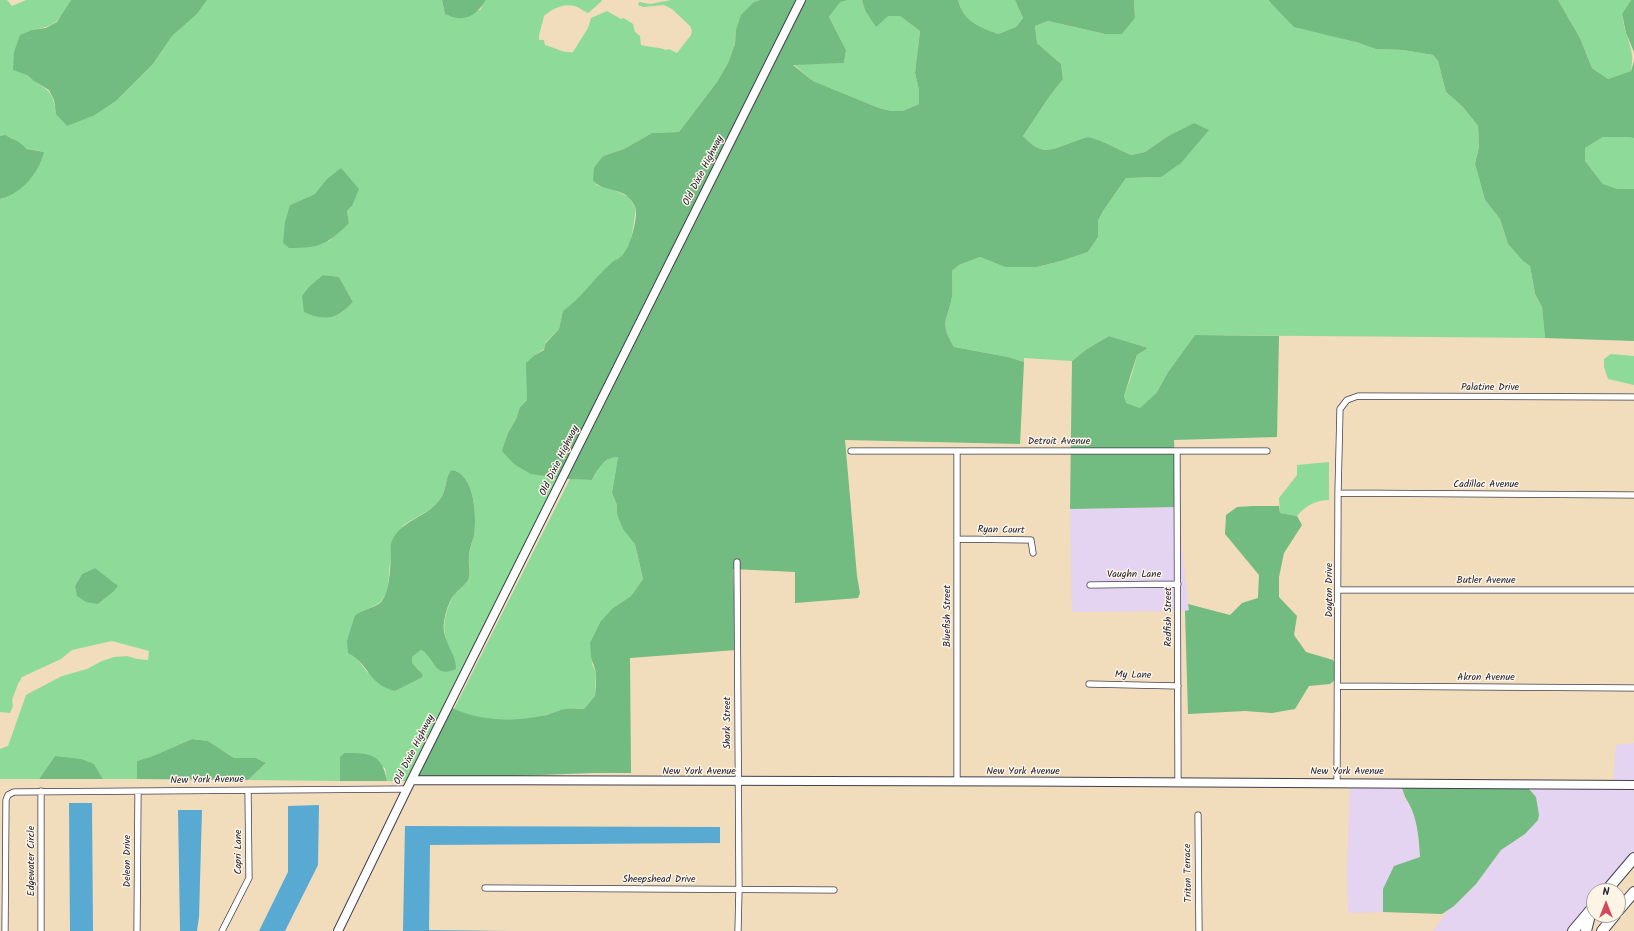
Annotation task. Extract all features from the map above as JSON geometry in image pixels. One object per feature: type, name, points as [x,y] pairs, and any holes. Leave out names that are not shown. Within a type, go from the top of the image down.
[{"type":"highway","points":[[1613,883],[1634,858]]},
{"type":"highway","points":[[1626,902],[1634,892]]},
{"type":"highway","points":[[1573,931],[1586,915]]},
{"type":"highway","points":[[1602,931],[1608,923]]},
{"type":"street","name":"Old Dixie Highway","points":[[338,931],[407,789],[801,0]]},
{"type":"street","name":"Palatine Drive","points":[[1347,400],[1358,396],[1634,397]]},
{"type":"street","name":"Dayton Drive","points":[[1337,782],[1339,590],[1338,493],[1340,409],[1347,400]]},
{"type":"street","name":"Detroit Avenue","points":[[851,451],[1267,451]]},
{"type":"street","name":"Bluefish Street","points":[[957,451],[957,782]]},
{"type":"street","name":"Redfish Street","points":[[1177,451],[1178,783]]},
{"type":"street","name":"Cadillac Avenue","points":[[1338,493],[1634,495]]},
{"type":"street","name":"Ryan Court","points":[[957,538],[1031,540],[1033,554]]},
{"type":"street","name":"Shark Street","points":[[736,562],[739,889],[738,931]]},
{"type":"street","name":"Vaughn Lane","points":[[1090,585],[1178,584]]},
{"type":"street","name":"Butler Avenue","points":[[1339,590],[1634,590]]},
{"type":"street","name":"My Lane","points":[[1089,684],[1178,686]]},
{"type":"street","name":"Akron Avenue","points":[[1338,686],[1634,688]]},
{"type":"street","name":"New York Avenue","points":[[412,780],[1178,783],[1337,782],[1634,785]]},
{"type":"street","name":"New York Avenue","points":[[5,931],[6,800],[8,795],[14,792],[407,789]]},
{"type":"street","name":"Edgewater Circle","points":[[41,791],[42,931]]},
{"type":"street","name":"Capri Lane","points":[[222,931],[248,878],[248,791]]},
{"type":"street","name":"Deleon Drive","points":[[137,930],[138,792]]},
{"type":"street","name":"Triton Terrace","points":[[1198,815],[1199,931]]},
{"type":"street","name":"Sheepshead Drive","points":[[484,888],[834,890]]},
{"type":"shaded area","points":[[1177,507],[1189,611],[1072,612],[1070,509]]},
{"type":"shaded area","points":[[1634,743],[1634,781],[1613,781],[1616,745]]},
{"type":"shaded area","points":[[1350,787],[1634,789],[1634,851],[1608,883],[1586,883],[1586,909],[1568,931],[1433,931],[1449,909],[1476,884],[1501,850],[1525,834],[1538,820],[1539,815],[1536,797],[1529,789],[1402,788],[1404,797],[1412,809],[1417,827],[1420,857],[1383,889],[1383,912],[1348,913],[1347,868]]},
{"type":"green space","points":[[0,0],[7,0],[12,6],[26,0],[71,0],[60,18],[47,27],[32,30],[27,75],[50,93],[56,114],[95,115],[116,101],[153,64],[172,36],[197,14],[207,0],[442,0],[445,14],[480,10],[486,0],[601,0],[602,1],[588,13],[578,7],[570,5],[558,7],[551,11],[544,16],[539,40],[544,40],[545,45],[559,50],[573,52],[588,28],[591,18],[607,11],[621,19],[624,18],[633,24],[635,32],[640,36],[641,45],[666,50],[669,49],[677,53],[691,35],[692,31],[690,26],[672,9],[664,5],[643,7],[638,5],[639,2],[650,4],[671,0],[760,0],[754,2],[736,30],[735,44],[728,63],[717,82],[679,132],[652,133],[624,149],[603,156],[596,185],[614,190],[629,197],[636,209],[631,240],[624,254],[610,264],[575,303],[563,311],[559,329],[545,343],[544,349],[535,355],[527,400],[520,407],[516,419],[508,433],[515,465],[531,473],[559,478],[407,781],[387,781],[385,768],[344,753],[340,757],[340,781],[248,780],[266,763],[256,758],[234,758],[208,741],[192,739],[153,756],[137,761],[137,779],[103,779],[94,764],[55,756],[39,779],[0,779],[0,749],[8,746],[26,695],[62,676],[87,669],[102,661],[114,657],[127,656],[148,660],[149,651],[112,641],[72,650],[61,659],[22,677],[12,700],[13,706],[10,713],[0,712],[0,199],[2,199],[44,152],[28,149],[13,138],[0,136]],"holes":[[[315,194],[352,206],[347,211],[349,223],[329,241],[290,205]],[[323,275],[339,277],[353,302],[342,312],[331,317],[319,317],[304,311]],[[451,470],[459,473],[470,487],[473,497],[475,518],[474,536],[469,554],[470,575],[467,582],[453,596],[445,617],[445,635],[451,652],[439,670],[427,654],[421,650],[412,657],[412,664],[418,669],[421,678],[395,691],[367,672],[356,657],[355,615],[374,606],[384,598],[388,588],[390,564],[393,551],[402,527],[435,505],[442,496]],[[95,568],[113,592],[98,604],[75,586],[82,574]]]},
{"type":"green space","points":[[71,0],[207,0],[197,14],[172,36],[153,64],[116,101],[95,115],[67,126],[56,114],[54,100],[49,90],[27,75],[13,70],[14,52],[20,35],[32,30],[46,28],[57,22]]},
{"type":"green space","points":[[442,0],[486,0],[474,14],[462,18],[454,18],[445,14]]},
{"type":"green space","points":[[760,0],[797,0],[559,478],[531,474],[515,465],[502,451],[508,433],[516,419],[520,407],[527,400],[526,363],[535,355],[544,350],[545,344],[559,329],[563,311],[576,300],[610,264],[623,255],[629,244],[634,225],[636,209],[632,201],[622,193],[597,184],[593,180],[594,168],[603,156],[624,149],[652,133],[679,132],[717,82],[728,63],[735,44],[736,30],[741,15],[754,2]]},
{"type":"green space","points":[[806,0],[848,0],[840,2],[829,17],[846,50],[844,63],[793,65],[813,81],[879,108],[891,111],[903,111],[919,104],[919,90],[915,73],[920,31],[900,16],[888,16],[876,27],[865,10],[862,0],[958,0],[968,18],[978,26],[998,34],[1016,27],[1023,18],[1015,0],[1134,0],[1135,18],[1122,34],[1105,34],[1048,21],[1035,26],[1037,43],[1061,64],[1063,79],[1023,136],[1037,147],[1048,150],[1088,137],[1131,155],[1145,152],[1168,136],[1194,123],[1209,130],[1181,163],[1161,177],[1126,178],[1103,211],[1098,221],[1098,237],[1088,252],[1037,267],[1005,267],[980,257],[959,265],[952,271],[952,297],[946,317],[945,327],[954,347],[1008,357],[1024,362],[1020,444],[845,440],[857,576],[860,593],[858,598],[795,603],[795,572],[733,569],[736,650],[630,658],[631,773],[514,776],[418,776],[452,708],[474,716],[485,718],[507,720],[519,719],[544,715],[565,709],[584,709],[595,696],[596,672],[591,657],[590,643],[601,621],[613,608],[631,596],[643,579],[635,544],[623,529],[617,514],[617,505],[612,493],[618,457],[605,461],[592,480],[567,479]]},
{"type":"green space","points":[[862,0],[865,10],[888,16],[900,16],[920,31],[915,73],[919,90],[919,104],[903,111],[891,111],[879,108],[813,81],[793,64],[844,63],[846,50],[829,17],[840,1]]},
{"type":"green space","points":[[958,0],[1015,0],[1023,18],[1016,27],[998,34],[978,26],[968,18]]},
{"type":"green space","points":[[1134,0],[1268,0],[1269,2],[1356,42],[1376,49],[1403,50],[1433,55],[1438,61],[1446,92],[1463,107],[1478,126],[1479,147],[1475,164],[1485,200],[1500,219],[1508,244],[1523,261],[1530,266],[1535,294],[1542,307],[1545,338],[1195,335],[1168,372],[1157,392],[1140,408],[1125,403],[1124,396],[1137,355],[1148,348],[1109,336],[1087,349],[1072,361],[1024,358],[1024,362],[1008,357],[954,347],[949,339],[945,327],[952,297],[952,271],[959,265],[980,257],[1005,267],[1037,267],[1088,252],[1098,237],[1098,221],[1103,211],[1126,178],[1161,177],[1195,146],[1208,130],[1194,123],[1168,136],[1145,152],[1131,155],[1088,137],[1048,150],[1037,147],[1023,136],[1063,79],[1061,64],[1037,43],[1035,26],[1048,21],[1105,34],[1122,34],[1135,18]]},
{"type":"green space","points":[[1268,0],[1558,0],[1580,38],[1592,68],[1608,79],[1631,71],[1634,61],[1634,138],[1603,137],[1585,148],[1585,161],[1603,184],[1618,189],[1634,189],[1634,341],[1545,338],[1542,307],[1535,294],[1530,266],[1523,261],[1508,244],[1500,219],[1485,200],[1475,164],[1479,147],[1478,126],[1463,107],[1446,92],[1438,61],[1433,55],[1403,50],[1376,49],[1356,42],[1294,27]]},
{"type":"green space","points":[[1558,0],[1631,0],[1622,14],[1632,51],[1631,71],[1608,79],[1592,68],[1580,38]]},
{"type":"green space","points":[[1631,0],[1634,0],[1634,52],[1626,33],[1622,14]]},
{"type":"green space","points":[[5,135],[19,142],[27,149],[44,152],[42,160],[28,181],[15,192],[0,199],[0,136]]},
{"type":"green space","points":[[1603,137],[1634,138],[1634,189],[1618,189],[1603,184],[1585,161],[1585,148]]},
{"type":"green space","points":[[341,168],[359,189],[352,206],[347,211],[349,223],[335,236],[322,244],[308,247],[289,248],[283,243],[285,222],[290,205],[315,194],[327,179]]},
{"type":"green space","points":[[323,275],[339,277],[353,302],[342,312],[325,318],[304,312],[302,296],[309,287]]},
{"type":"green space","points":[[1195,335],[1279,336],[1277,437],[1174,440],[1177,507],[1070,509],[1072,361],[1087,349],[1109,336],[1148,348],[1137,355],[1124,396],[1126,403],[1140,408],[1157,392],[1168,372]]},
{"type":"green space","points":[[1611,354],[1634,356],[1634,385],[1608,379],[1604,367],[1604,359]]},
{"type":"green space","points":[[611,457],[618,457],[612,493],[617,505],[617,514],[635,544],[643,579],[631,596],[613,608],[592,664],[596,672],[595,696],[584,709],[560,710],[531,718],[509,720],[486,719],[454,709],[570,479],[592,480],[600,466]]},
{"type":"green space","points":[[1329,462],[1329,500],[1311,504],[1297,516],[1280,513],[1279,498],[1297,475],[1297,465]]},
{"type":"green space","points":[[451,470],[459,473],[470,487],[473,497],[475,518],[474,536],[469,554],[469,578],[451,600],[446,611],[444,622],[445,635],[456,663],[456,669],[443,671],[439,669],[421,650],[412,657],[412,663],[423,675],[421,678],[395,691],[379,684],[355,657],[348,653],[347,641],[355,615],[380,603],[386,594],[390,574],[392,541],[400,529],[430,510],[435,505],[442,496]]},
{"type":"green space","points":[[1279,506],[1280,513],[1297,516],[1302,525],[1284,553],[1279,577],[1279,597],[1297,616],[1294,635],[1306,652],[1333,660],[1340,676],[1330,684],[1309,686],[1295,709],[1272,713],[1245,711],[1188,714],[1185,611],[1189,610],[1188,604],[1230,615],[1242,603],[1258,598],[1259,575],[1225,534],[1226,515],[1237,507]]},
{"type":"green space","points":[[95,568],[118,586],[98,604],[86,602],[77,596],[75,586],[82,574]]},
{"type":"green space","points":[[192,739],[208,741],[234,758],[256,758],[266,763],[248,780],[137,779],[137,761],[153,756]]},
{"type":"green space","points":[[344,753],[361,753],[373,756],[382,765],[387,781],[340,781],[340,757]]},
{"type":"green space","points":[[55,756],[81,759],[94,764],[103,779],[39,779]]},
{"type":"green space","points":[[1402,787],[1529,789],[1536,797],[1539,815],[1538,820],[1525,834],[1501,850],[1476,884],[1454,906],[1442,914],[1383,912],[1383,889],[1394,866],[1420,857],[1416,821]]},
{"type":"water","points":[[69,803],[92,803],[93,931],[70,931]]},
{"type":"water","points":[[319,805],[318,865],[285,931],[259,931],[288,872],[288,806]]},
{"type":"water","points":[[178,810],[202,810],[199,917],[197,931],[180,931]]},
{"type":"water","points":[[405,826],[720,827],[720,843],[430,845],[429,930],[510,931],[403,931]]}]
